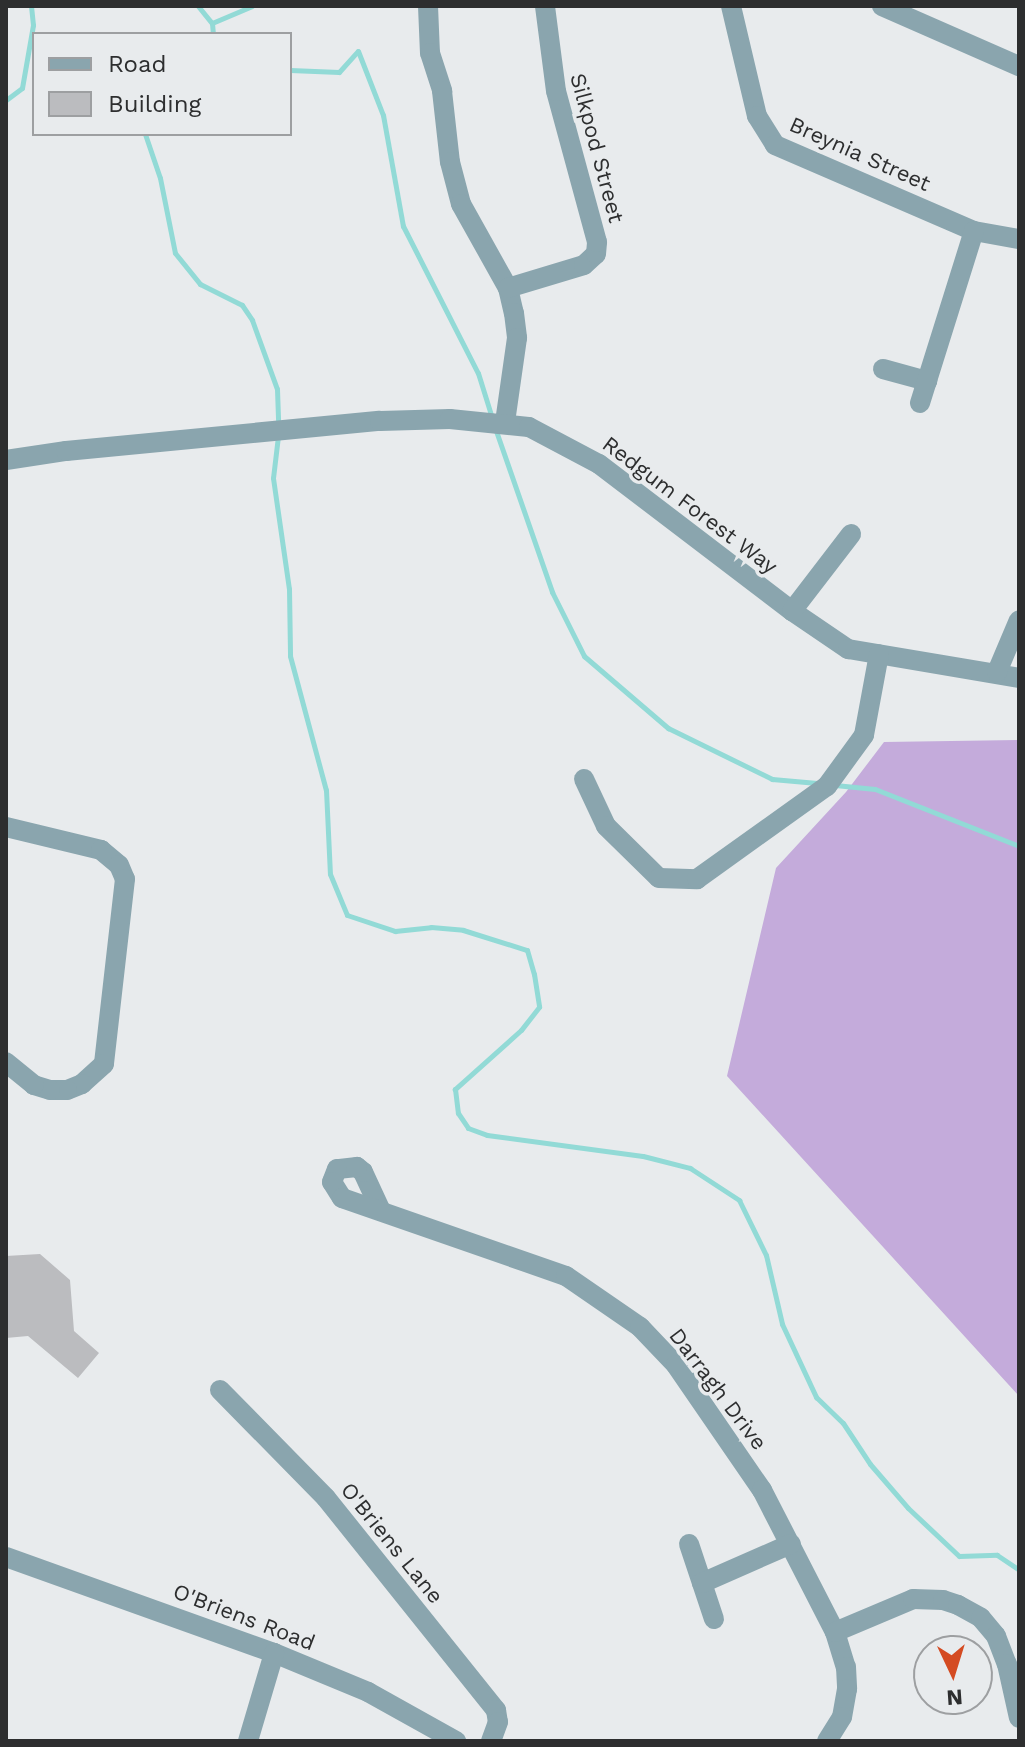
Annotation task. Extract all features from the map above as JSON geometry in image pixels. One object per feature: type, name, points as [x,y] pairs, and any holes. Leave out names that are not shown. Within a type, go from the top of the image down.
[{"type":"street","points":[[428,6],[430,53],[442,91],[453,176],[461,204],[508,288],[517,338],[505,422]]},
{"type":"street","name":"Silkpod Street","points":[[508,288],[584,265],[596,254],[597,242],[556,91],[545,6]]},
{"type":"street","name":"Breynia Street","points":[[731,6],[757,116],[775,145],[974,231],[1019,239]]},
{"type":"street","points":[[882,6],[1019,66]]},
{"type":"street","points":[[920,403],[974,231]]},
{"type":"street","points":[[883,369],[927,381]]},
{"type":"street","name":"Redgum Forest Way","points":[[6,460],[226,434],[380,421],[505,422],[529,427],[599,464],[792,611],[848,649],[1019,678]]},
{"type":"street","points":[[792,611],[851,534]]},
{"type":"street","points":[[997,672],[1019,620]]},
{"type":"street","points":[[584,779],[606,826],[659,878],[697,879],[827,786],[864,735],[879,654]]},
{"type":"street","points":[[6,827],[101,850],[112,856],[125,879],[104,1064],[82,1084],[67,1090],[50,1090],[34,1085],[6,1062]]},
{"type":"street","name":"Darragh Drive","points":[[381,1211],[566,1276],[640,1327],[676,1365],[762,1490],[835,1632],[846,1667],[847,1689],[842,1717],[827,1741]]},
{"type":"street","name":"O'Briens Lane","points":[[220,1390],[326,1498],[496,1710],[498,1722],[491,1741]]},
{"type":"street","points":[[689,1544],[714,1619]]},
{"type":"street","points":[[702,1583],[791,1544]]},
{"type":"street","name":"O'Briens Road","points":[[6,1557],[274,1653],[368,1692],[456,1741]]},
{"type":"street","points":[[835,1632],[913,1599],[943,1600],[958,1605],[981,1618],[996,1636],[1007,1664],[1019,1718]]},
{"type":"street","points":[[248,1741],[274,1653]]},
{"type":"shaded area","points":[[1019,740],[1019,1396],[727,1076],[776,868],[846,792],[884,742]]},
{"type":"building","points":[[40,1254],[70,1280],[74,1331],[99,1353],[78,1378],[28,1336],[6,1338],[6,1256]]},
{"type":"waterway","points":[[6,100],[22,88],[33,25],[31,6]]},
{"type":"waterway","points":[[198,6],[212,23],[252,6]]},
{"type":"waterway","points":[[212,23],[213,32]]},
{"type":"waterway","points":[[292,70],[339,72],[358,51],[383,115],[403,226],[478,373],[492,418]]},
{"type":"waterway","points":[[146,136],[160,178],[175,253],[200,284],[242,305],[252,320],[277,389],[278,426]]},
{"type":"waterway","points":[[495,428],[552,592],[584,656],[668,728],[772,779],[817,783]]},
{"type":"waterway","points":[[278,436],[273,478],[289,589],[290,656],[326,790],[330,874],[347,915],[395,931],[431,927],[463,930],[527,950],[534,974],[539,1007],[521,1030],[455,1089],[458,1113],[468,1128],[487,1135],[643,1156],[690,1168],[739,1200],[766,1255],[782,1324],[816,1397],[843,1423],[870,1464],[908,1508],[959,1556],[997,1555],[1019,1570]]},
{"type":"waterway","points":[[835,785],[875,789],[1019,846]]}]
